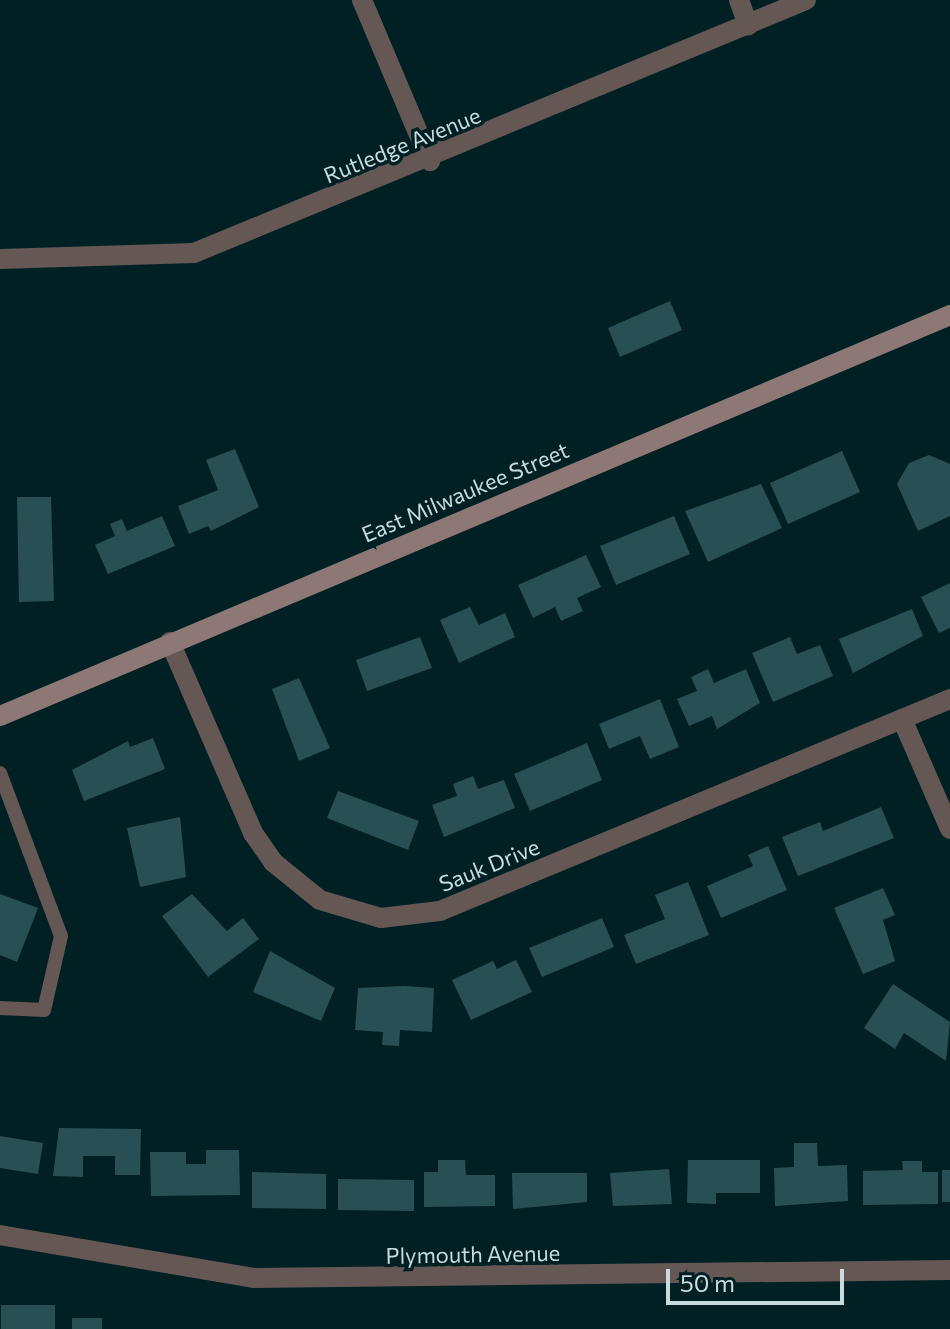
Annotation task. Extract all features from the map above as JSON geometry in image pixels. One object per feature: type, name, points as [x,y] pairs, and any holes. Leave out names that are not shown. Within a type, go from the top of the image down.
[{"type":"main road","name":"East Milwaukee Street","points":[[0,716],[950,315]]},
{"type":"street","points":[[362,0],[430,161]]},
{"type":"street","points":[[739,0],[748,25]]},
{"type":"street","name":"Rutledge Avenue","points":[[0,259],[194,253],[430,161],[806,0]]},
{"type":"street","name":"Sauk Drive","points":[[170,642],[253,833],[273,862],[320,900],[381,918],[452,906],[950,699]]},
{"type":"street","points":[[902,719],[950,829]]},
{"type":"street","name":"Plymouth Avenue","points":[[0,1235],[218,1275],[284,1279],[950,1270]]},
{"type":"lane","points":[[0,773],[61,936],[44,1010],[0,1008]]},
{"type":"building","points":[[670,301],[682,330],[620,357],[608,328]]},
{"type":"building","points":[[235,449],[259,507],[211,531],[208,526],[189,534],[178,506],[218,490],[206,460]]},
{"type":"building","points":[[842,451],[860,492],[788,524],[770,483]]},
{"type":"building","points":[[929,455],[950,464],[950,516],[918,531],[897,484],[909,463]]},
{"type":"building","points":[[761,484],[782,528],[708,562],[685,511]]},
{"type":"building","points":[[17,497],[51,497],[54,601],[19,602]]},
{"type":"building","points":[[162,516],[175,546],[108,574],[95,545],[115,536],[110,524],[122,519],[127,531]]},
{"type":"building","points":[[674,516],[690,554],[616,585],[600,546]]},
{"type":"building","points":[[586,555],[601,587],[577,598],[583,611],[561,621],[555,607],[533,618],[518,585]]},
{"type":"building","points":[[950,583],[950,628],[939,633],[921,597]]},
{"type":"building","points":[[470,607],[479,625],[505,613],[515,637],[459,663],[440,620]]},
{"type":"building","points":[[912,609],[923,636],[853,673],[839,639]]},
{"type":"building","points":[[420,637],[432,668],[367,691],[356,660]]},
{"type":"building","points":[[790,637],[797,654],[820,645],[833,676],[773,702],[752,653]]},
{"type":"building","points":[[708,669],[714,683],[746,669],[760,703],[717,729],[712,716],[689,726],[677,699],[697,691],[691,677]]},
{"type":"building","points":[[299,678],[330,748],[299,761],[272,689]]},
{"type":"building","points":[[660,699],[679,747],[650,759],[640,736],[609,749],[599,724]]},
{"type":"building","points":[[153,738],[165,769],[84,801],[72,770],[128,741],[130,747]]},
{"type":"building","points":[[587,743],[602,780],[530,811],[514,774]]},
{"type":"building","points":[[473,776],[478,789],[504,780],[515,808],[444,837],[432,805],[457,796],[453,784]]},
{"type":"building","points":[[338,791],[419,821],[408,850],[327,818]]},
{"type":"building","points":[[881,807],[894,838],[798,876],[782,837],[820,822],[823,831]]},
{"type":"building","points":[[180,817],[186,877],[140,887],[127,828]]},
{"type":"building","points":[[768,846],[787,890],[721,918],[707,886],[753,866],[748,855]]},
{"type":"building","points":[[688,882],[709,935],[636,964],[624,935],[665,919],[655,895]]},
{"type":"building","points":[[883,888],[895,915],[883,920],[895,961],[863,974],[834,908]]},
{"type":"building","points":[[0,894],[38,908],[17,962],[0,955]]},
{"type":"building","points":[[192,894],[227,931],[243,918],[259,939],[208,977],[162,916]]},
{"type":"building","points":[[602,918],[614,947],[542,977],[529,948]]},
{"type":"building","points":[[270,951],[335,988],[321,1021],[253,992]]},
{"type":"building","points":[[516,960],[532,992],[471,1020],[452,980],[493,961],[497,969]]},
{"type":"building","points":[[893,984],[950,1022],[946,1061],[904,1033],[895,1049],[864,1028]]},
{"type":"building","points":[[358,988],[434,988],[432,1032],[400,1030],[399,1046],[382,1045],[383,1032],[355,1030]]},
{"type":"building","points":[[59,1128],[141,1129],[140,1175],[115,1175],[115,1156],[83,1156],[83,1177],[53,1176]]},
{"type":"building","points":[[0,1136],[43,1143],[38,1174],[0,1168]]},
{"type":"building","points":[[794,1143],[817,1143],[818,1166],[847,1165],[848,1201],[775,1206],[774,1168],[794,1167]]},
{"type":"building","points":[[206,1150],[239,1150],[240,1195],[151,1196],[150,1152],[186,1152],[186,1164],[206,1164]]},
{"type":"building","points":[[438,1160],[465,1160],[466,1175],[495,1175],[495,1206],[424,1207],[424,1172],[438,1172]]},
{"type":"building","points":[[688,1160],[760,1160],[760,1193],[716,1193],[716,1204],[687,1203]]},
{"type":"building","points":[[902,1161],[922,1161],[922,1172],[938,1172],[938,1204],[863,1205],[863,1171],[903,1170]]},
{"type":"building","points":[[669,1169],[672,1204],[613,1206],[610,1173]]},
{"type":"building","points":[[942,1170],[950,1170],[950,1202],[942,1202]]},
{"type":"building","points":[[252,1172],[326,1174],[326,1209],[252,1208]]},
{"type":"building","points":[[512,1173],[587,1173],[587,1202],[513,1209]]},
{"type":"building","points":[[338,1179],[414,1180],[414,1211],[338,1210]]},
{"type":"building","points":[[1,1305],[55,1305],[55,1329],[1,1329]]},
{"type":"building","points":[[72,1318],[102,1318],[102,1329],[72,1329]]}]
